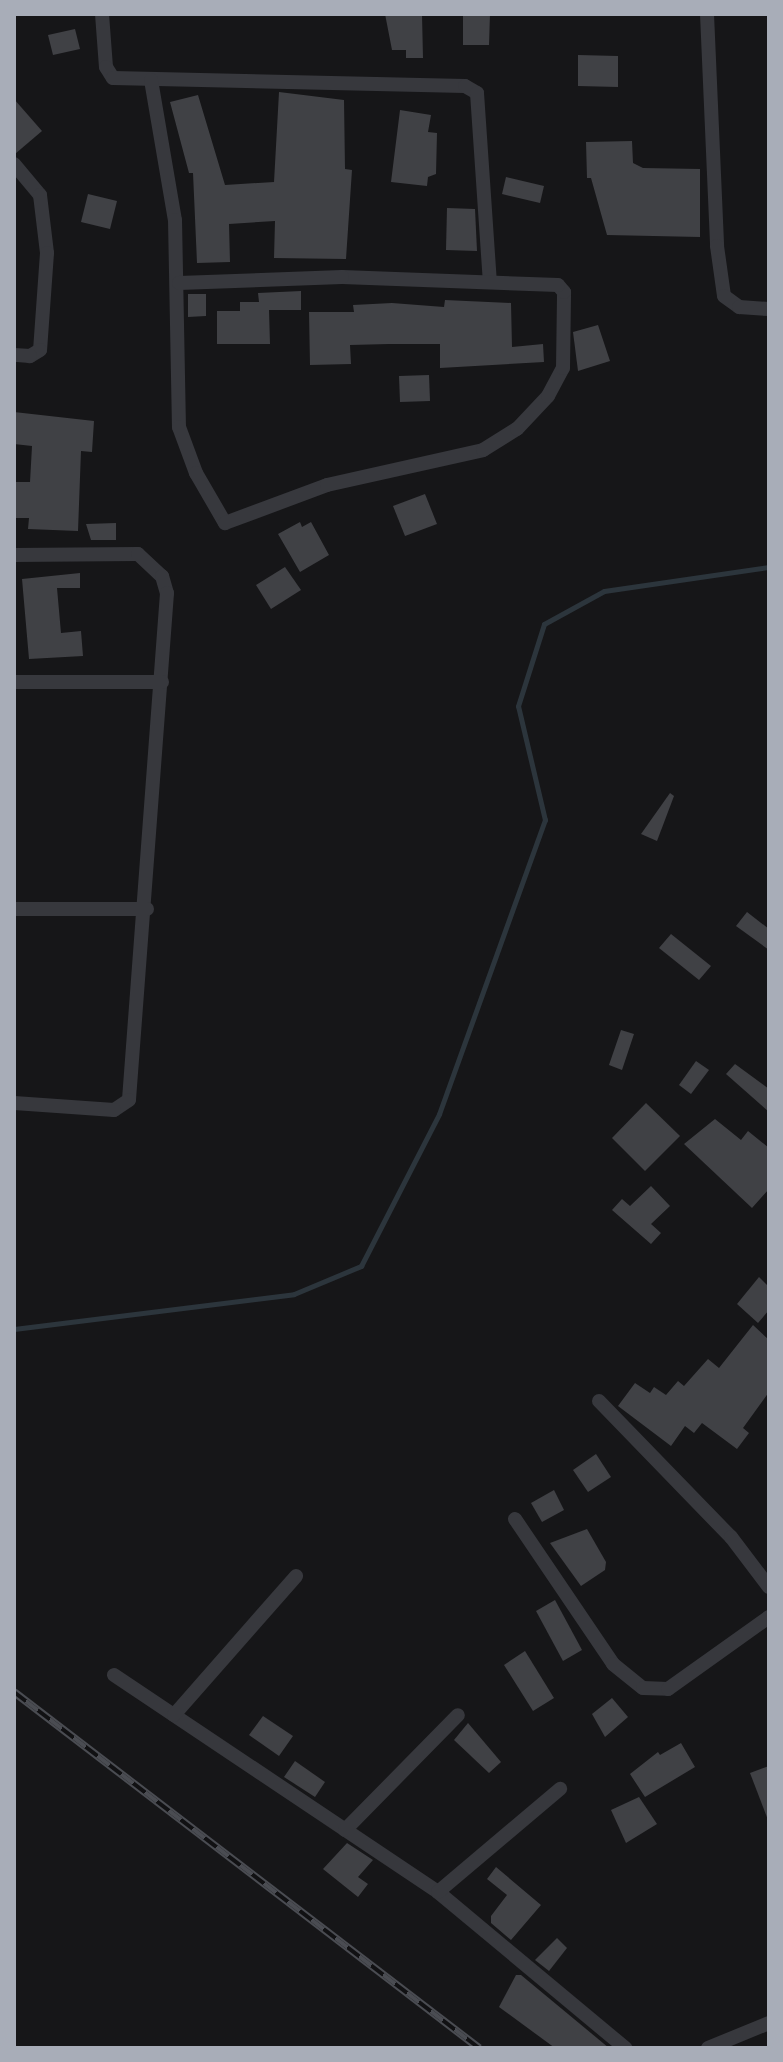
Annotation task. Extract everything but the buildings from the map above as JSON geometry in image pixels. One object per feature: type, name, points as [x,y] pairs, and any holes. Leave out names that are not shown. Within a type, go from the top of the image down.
[{"type":"street","points":[[102,14],[108,74],[151,80],[465,86],[477,93],[490,282]]},
{"type":"street","points":[[707,14],[717,246],[724,296],[739,307],[769,309]]},
{"type":"street","points":[[151,80],[168,165],[179,283],[179,427],[219,519],[232,524],[327,485],[483,450],[517,429],[548,396],[563,368],[564,292],[558,285],[342,277],[179,283]]},
{"type":"street","points":[[14,164],[40,195],[47,253],[40,350],[30,356],[14,355]]},
{"type":"street","points":[[14,555],[138,554],[151,563],[167,593],[147,909],[129,1100],[114,1110],[14,1103]]},
{"type":"street","points":[[14,682],[162,682]]},
{"type":"street","points":[[14,909],[147,909]]},
{"type":"street","points":[[599,1401],[731,1537],[769,1587]]},
{"type":"street","points":[[515,1519],[613,1664],[643,1688],[668,1689],[769,1617]]},
{"type":"street","points":[[174,1715],[296,1576]]},
{"type":"street","points":[[114,1675],[438,1892],[625,2048]]},
{"type":"street","points":[[345,1830],[458,1715]]},
{"type":"street","points":[[438,1892],[560,1789]]},
{"type":"street","points":[[708,2048],[769,2023]]},
{"type":"waterway","points":[[14,1329],[294,1294],[361,1266],[439,1114],[545,820],[518,706],[544,624],[604,591],[769,567]]},
{"type":"railway","points":[[14,1692],[479,2048]]}]
